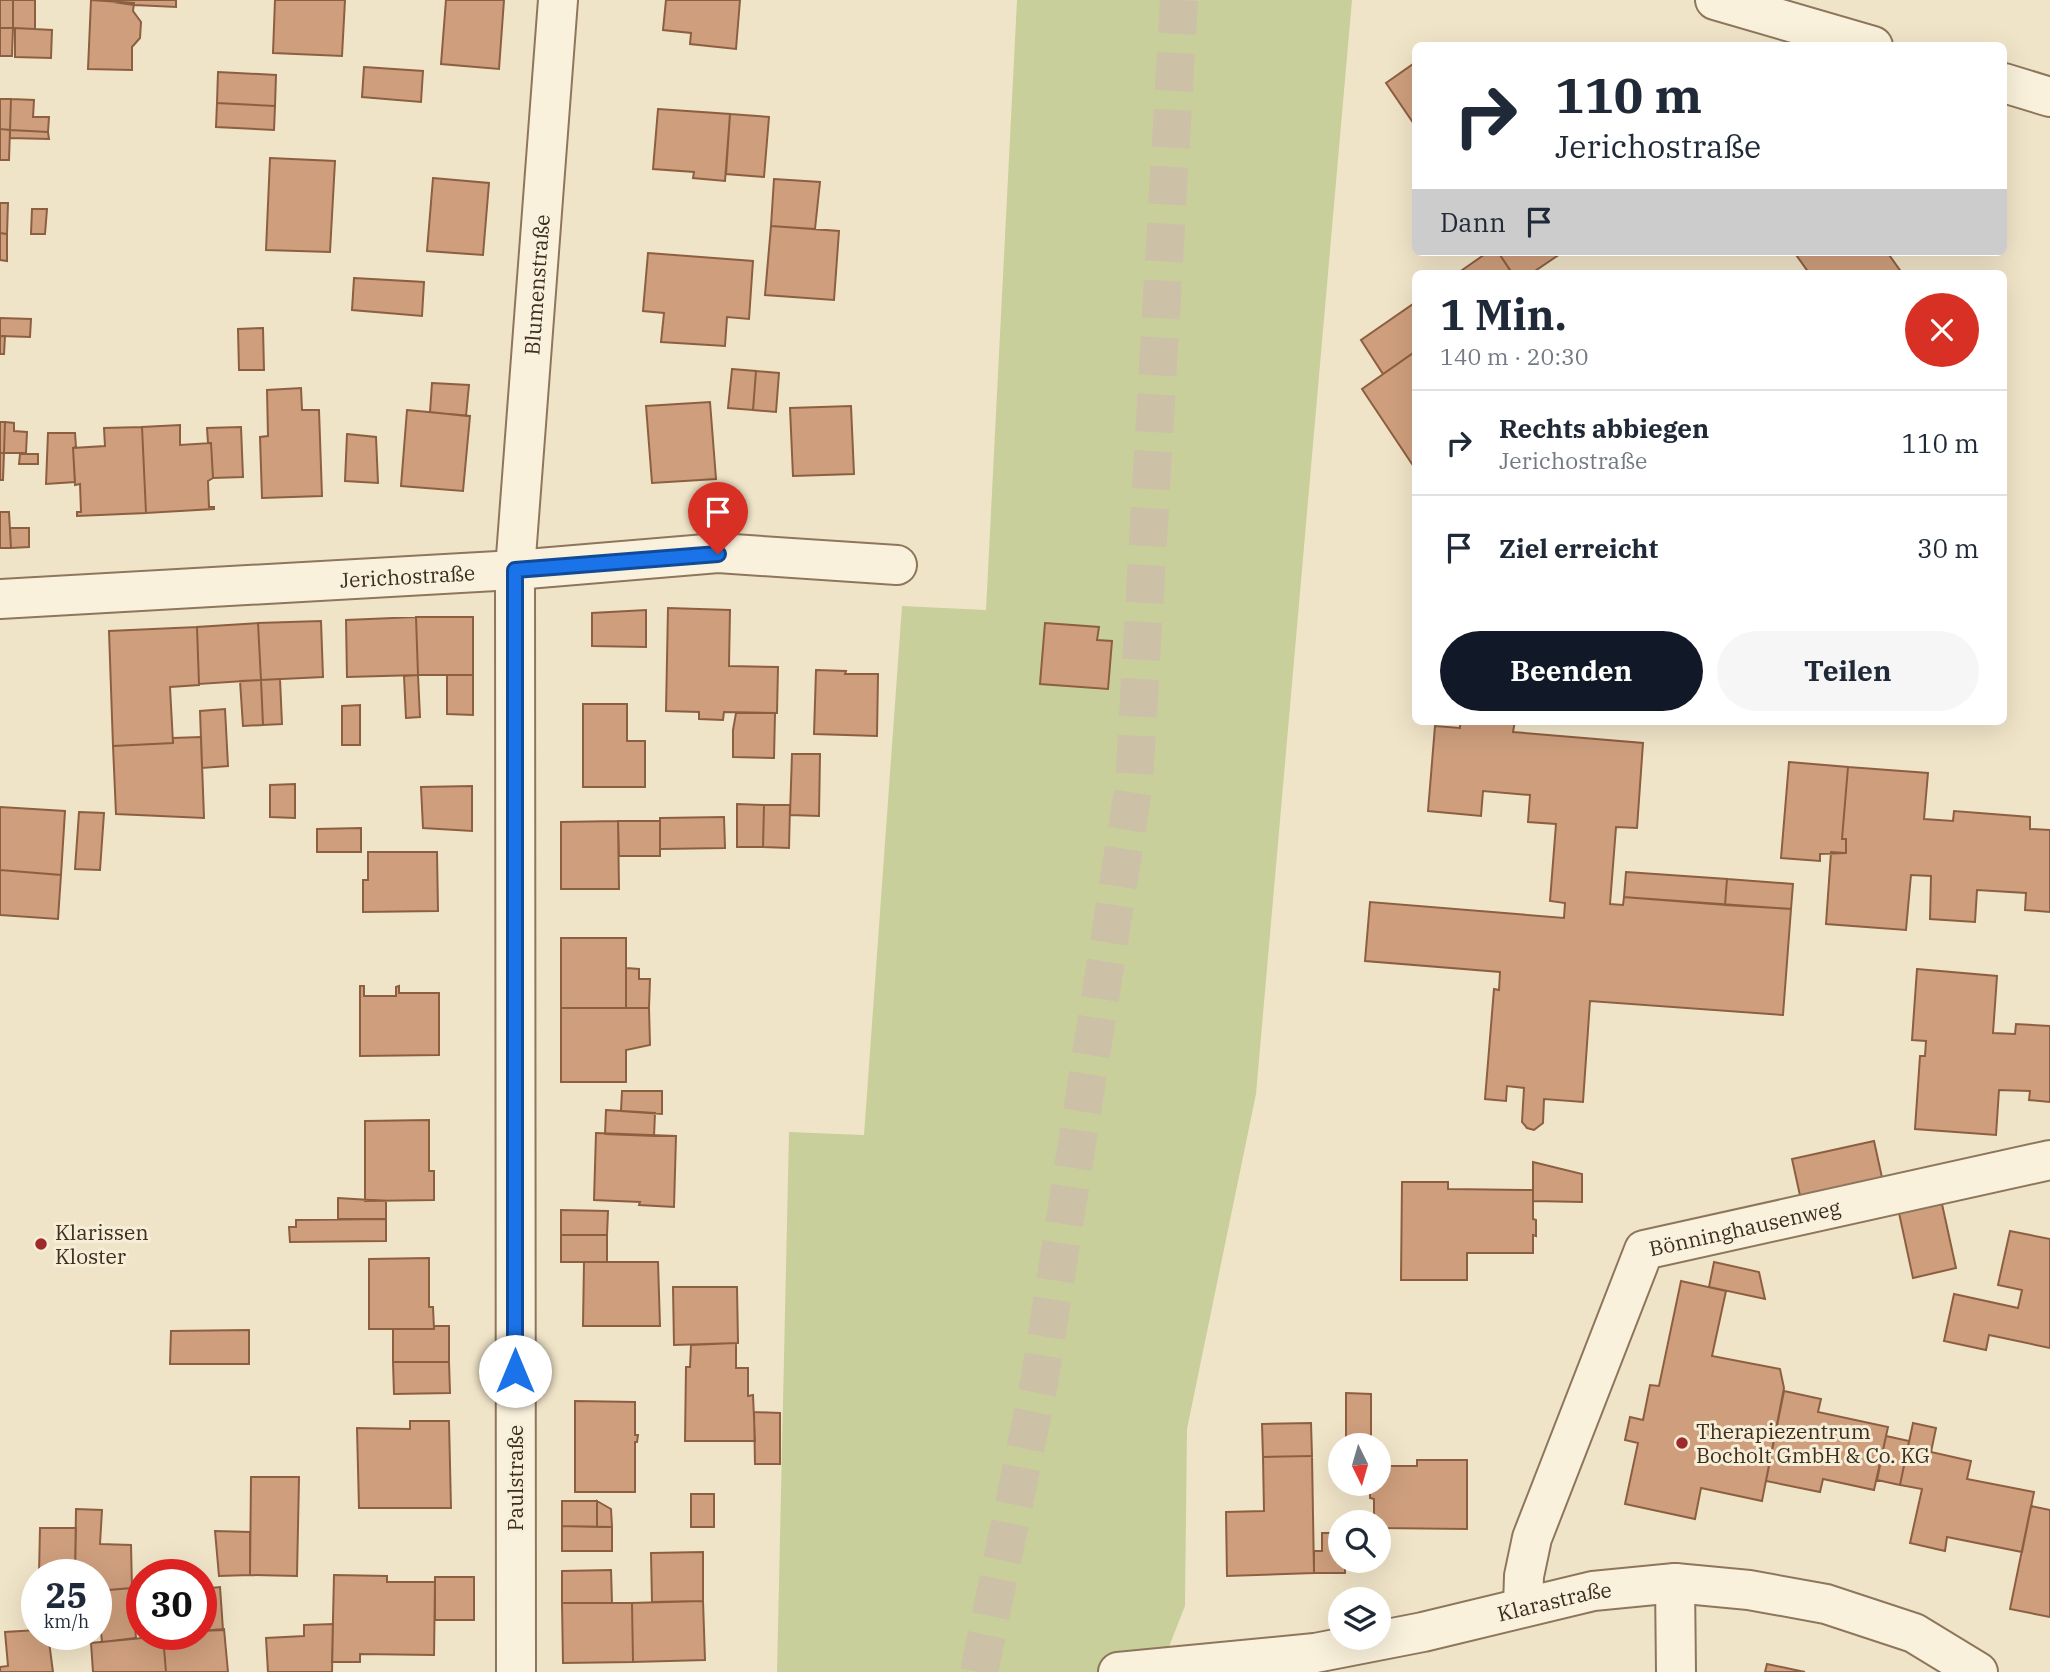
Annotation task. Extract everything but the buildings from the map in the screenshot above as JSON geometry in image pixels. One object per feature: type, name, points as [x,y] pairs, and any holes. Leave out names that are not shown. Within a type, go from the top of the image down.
[{"type":"street","name":"Blumenstraße","points":[[515,570],[558,0]]},
{"type":"street","points":[[1715,0],[1859,42]]},
{"type":"street","points":[[2007,84],[2050,97]]},
{"type":"street","name":"Jerichostraße","points":[[0,599],[515,570],[718,554],[897,565]]},
{"type":"street","name":"Paulstraße","points":[[515,570],[516,1672]]},
{"type":"street","name":"Bönninghausenweg","points":[[1523,1606],[1524,1576],[1532,1538],[1644,1250],[2050,1160]]},
{"type":"street","points":[[1675,1583],[1676,1672]]},
{"type":"street","name":"Klarastraße","points":[[1118,1672],[1315,1653],[1423,1632],[1592,1591],[1675,1583],[1749,1590],[1826,1604],[1914,1633],[1978,1672]]},
{"type":"green space","points":[[1017,0],[1352,0],[1256,1094],[1187,1429],[1185,1606],[1159,1672],[777,1672],[789,1132],[864,1135],[902,606],[986,610]]},
{"type":"tunnel","points":[[979,1672],[1039,1383],[1134,784],[1179,0]]},
{"type":"place","name":"Klarissen Kloster","points":[[41,1244]]},
{"type":"place","name":"Therapiezentrum Bocholt GmbH & Co. KG","points":[[1682,1443]]},
{"type":"route","points":[[515,1371],[515,570],[718,554]]}]
